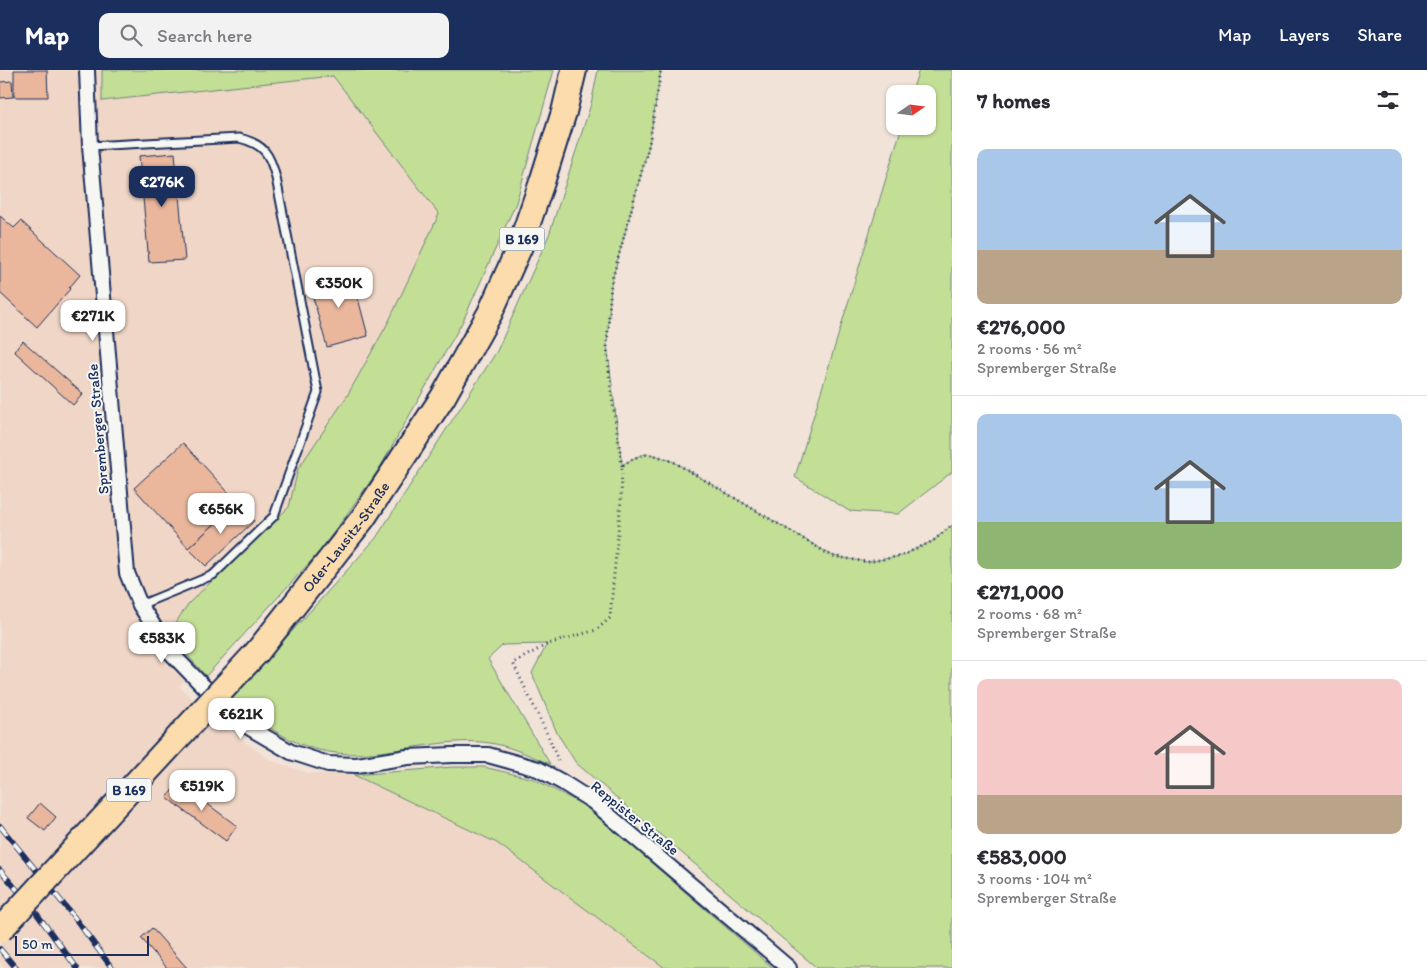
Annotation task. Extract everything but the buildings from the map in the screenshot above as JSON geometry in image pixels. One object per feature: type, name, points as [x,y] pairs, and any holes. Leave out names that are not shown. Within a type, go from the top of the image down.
[{"type":"highway","name":"Oder-Lausitz-Straße","points":[[0,930],[258,650],[363,518],[443,397],[490,313],[520,246],[564,112],[574,70]]},
{"type":"street","name":"Spremberger Straße","points":[[87,70],[90,146],[128,573],[140,605],[171,653],[214,696]]},
{"type":"street","name":"Reppister Straße","points":[[214,696],[250,728],[291,752],[328,764],[357,765],[408,757],[488,755],[538,770],[562,782],[592,801],[788,968]]},
{"type":"lane","points":[[90,146],[239,138],[248,140],[263,148],[272,162],[276,178],[318,392],[274,516],[213,574],[140,605]]},
{"type":"path","points":[[562,782],[562,770],[550,740],[513,663],[548,644],[596,630],[610,618],[621,500],[622,466],[610,384],[607,345],[611,284],[649,145],[661,70]]},
{"type":"path","points":[[622,466],[634,457],[650,453],[674,462],[832,556],[867,562],[901,556],[932,541],[952,526]]},
{"type":"shaded area","points":[[0,70],[515,70],[296,560],[179,686],[219,724],[272,761],[308,773],[354,775],[497,843],[665,968],[4,968],[0,963]]},
{"type":"green space","points":[[102,70],[554,70],[516,203],[463,321],[378,471],[321,550],[206,676],[171,637],[172,628],[189,603],[289,507],[298,469],[347,396],[389,321],[439,214],[333,76],[102,101]]},
{"type":"green space","points":[[598,70],[661,70],[649,145],[611,284],[607,345],[622,465],[647,454],[674,462],[833,556],[867,562],[901,556],[933,541],[952,525],[952,968],[817,968],[576,763],[557,733],[532,673],[547,644],[503,645],[488,659],[550,764],[507,747],[481,742],[441,743],[358,754],[319,750],[284,736],[231,699],[376,538],[497,351],[549,235],[591,104]]},
{"type":"green space","points":[[919,70],[952,70],[952,472],[898,514],[849,511],[795,477],[899,135],[936,135],[936,85],[914,85]]},
{"type":"green space","points":[[453,767],[484,767],[534,779],[587,807],[773,968],[665,968],[497,843],[354,775]]},
{"type":"railway","points":[[0,826],[74,917],[112,968]]},
{"type":"railway","points":[[0,870],[31,906],[77,968]]},
{"type":"railway","points":[[0,949],[16,968]]}]
